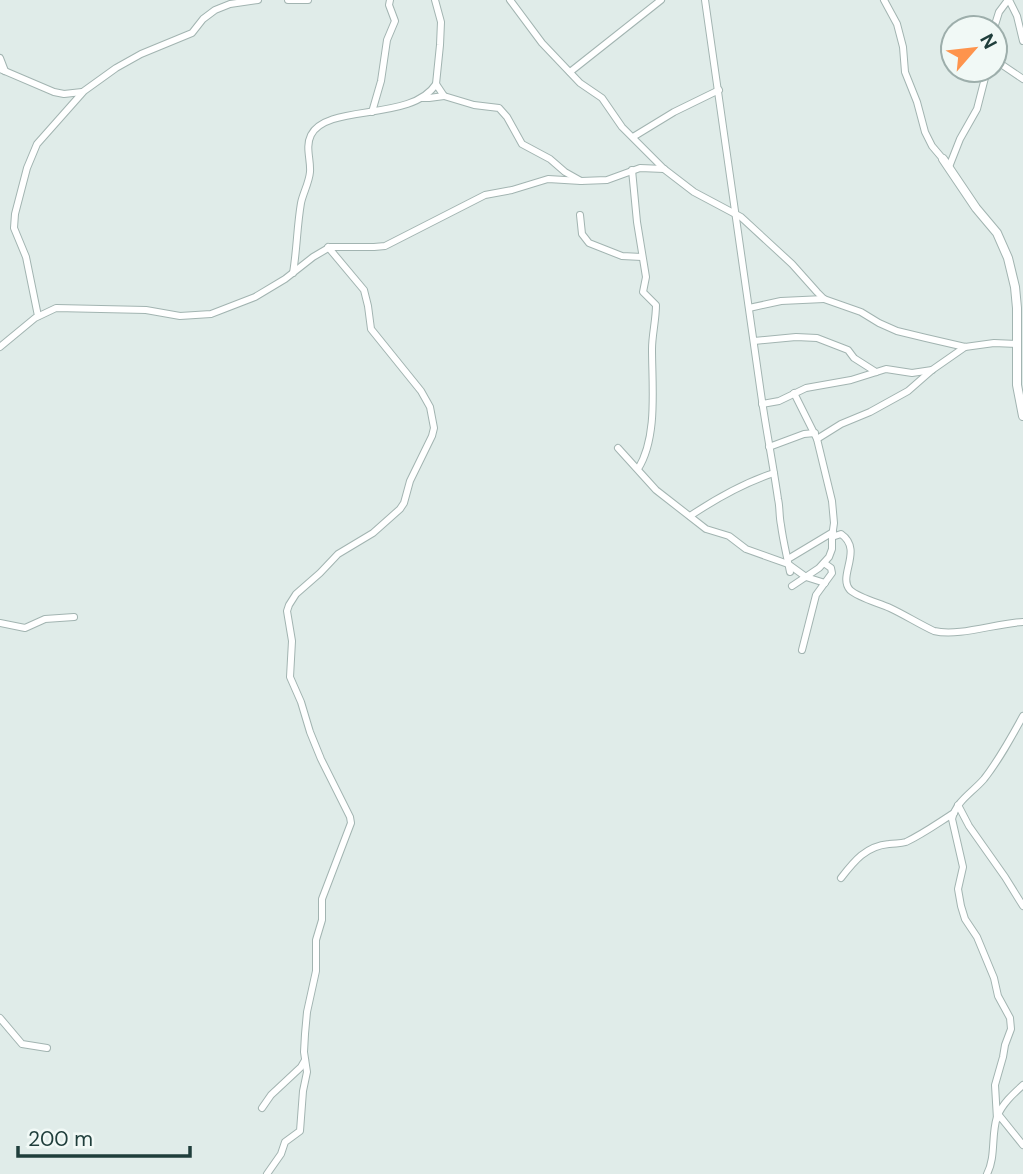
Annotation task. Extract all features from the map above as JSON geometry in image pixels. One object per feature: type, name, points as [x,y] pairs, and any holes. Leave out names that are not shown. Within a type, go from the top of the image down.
[{"type":"street","points":[[38,316],[26,257],[14,231],[15,214],[34,148],[84,91],[130,60],[192,33],[203,19],[215,10],[230,4],[258,0]]},
{"type":"street","points":[[288,0],[308,0]]},
{"type":"street","points":[[372,113],[394,22],[390,0]]},
{"type":"street","points":[[293,272],[302,200],[310,173],[308,148],[311,135],[324,122],[389,109],[430,93],[436,84],[440,46],[441,22],[435,0]]},
{"type":"street","points":[[510,0],[535,34],[580,83],[602,98],[622,127],[664,169],[694,192],[741,217],[792,264],[824,299]]},
{"type":"street","points":[[570,72],[661,0]]},
{"type":"street","points":[[705,0],[762,404],[790,572]]},
{"type":"street","points":[[884,0],[897,24],[903,47],[905,72],[925,132],[932,146],[1004,245],[1012,269],[1020,320],[1017,385],[1023,416]]},
{"type":"street","points":[[1008,0],[1016,12],[1023,41]]},
{"type":"street","points":[[0,58],[2,70],[54,92],[64,94],[84,91]]},
{"type":"street","points":[[436,84],[444,96]]},
{"type":"street","points":[[949,167],[960,139],[977,109],[983,84]]},
{"type":"street","points":[[633,137],[674,112],[719,90]]},
{"type":"street","points":[[422,97],[444,96],[499,108],[522,144],[551,159],[565,172],[581,181]]},
{"type":"street","points":[[0,347],[38,316],[61,307],[146,310],[180,316],[211,314],[255,297],[328,247],[386,246],[481,197],[550,179],[607,180],[640,168],[664,169]]},
{"type":"street","points":[[632,170],[646,277],[643,292],[655,303],[656,314],[652,347],[650,434],[646,457],[638,469]]},
{"type":"street","points":[[580,215],[582,234],[589,243],[622,256],[642,257]]},
{"type":"street","points":[[267,1174],[285,1142],[300,1131],[307,1072],[307,1012],[316,971],[316,940],[322,920],[323,896],[351,823],[321,759],[290,677],[292,641],[287,611],[296,594],[338,554],[373,534],[400,509],[434,428],[430,407],[421,391],[371,329],[364,290],[328,247]]},
{"type":"street","points":[[749,308],[781,302],[824,299],[861,312],[897,331],[965,346],[1017,344]]},
{"type":"street","points":[[754,341],[817,338],[848,350],[856,359],[876,372]]},
{"type":"street","points":[[769,447],[799,436],[816,436],[870,412],[908,391],[965,346]]},
{"type":"street","points":[[762,404],[779,401],[806,388],[851,380],[886,369],[912,373],[932,370]]},
{"type":"street","points":[[792,586],[824,563],[831,553],[834,516],[816,436],[794,393]]},
{"type":"street","points":[[618,448],[656,489],[709,530],[729,536],[746,549],[788,561],[806,577],[825,583]]},
{"type":"street","points":[[690,516],[729,491],[774,473]]},
{"type":"street","points":[[788,561],[832,535],[841,534],[851,545],[847,579],[851,591],[934,631],[1023,622]]},
{"type":"street","points":[[802,650],[814,601],[832,573],[824,563]]},
{"type":"street","points":[[0,624],[26,628],[45,619],[74,617]]},
{"type":"street","points":[[987,1174],[998,1116],[995,1085],[1011,1029],[1010,1018],[998,996],[994,978],[977,937],[965,919],[961,906],[958,890],[963,867],[952,819],[958,805],[985,778],[1023,716]]},
{"type":"street","points":[[958,805],[969,826],[1023,906]]},
{"type":"street","points":[[841,878],[855,860],[869,849],[903,843],[921,835],[954,813]]},
{"type":"street","points":[[0,1018],[22,1044],[47,1048]]},
{"type":"street","points":[[262,1108],[306,1059]]},
{"type":"street","points":[[998,1116],[1009,1099],[1023,1085]]},
{"type":"street","points":[[998,1116],[1023,1145]]}]
